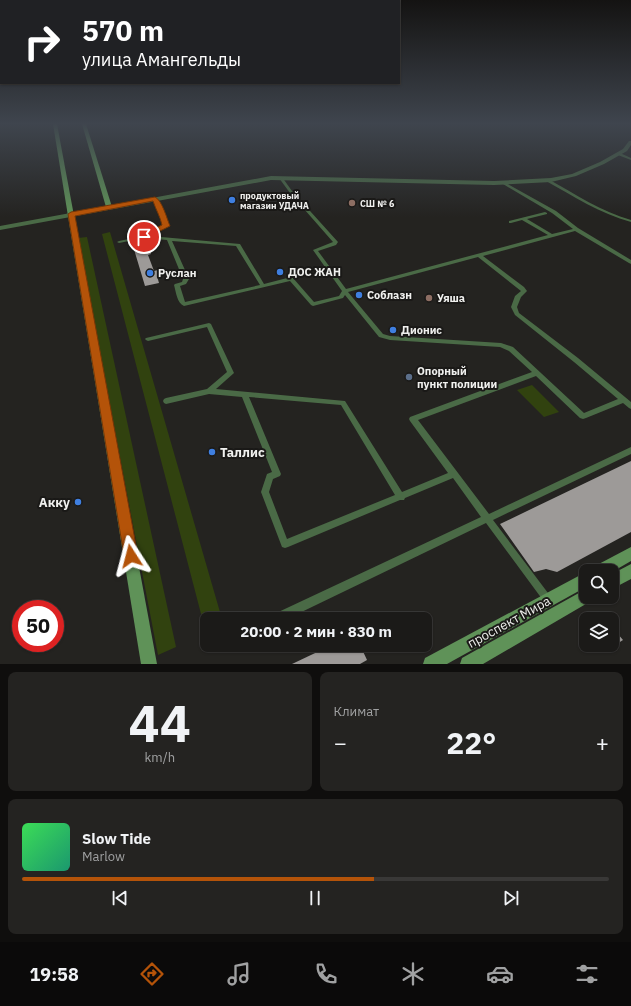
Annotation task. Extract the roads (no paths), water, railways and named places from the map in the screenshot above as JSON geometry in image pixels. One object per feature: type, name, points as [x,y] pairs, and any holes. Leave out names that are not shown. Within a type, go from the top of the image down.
[{"type":"main road","points":[[61,155],[150,664]]},
{"type":"main road","points":[[94,155],[110,207]]},
{"type":"main road","points":[[613,564],[631,554]]},
{"type":"main road","points":[[619,578],[631,571]]},
{"type":"main road","name":"проспект Мира","points":[[431,664],[579,583]]},
{"type":"main road","name":"проспект Мира","points":[[468,664],[579,600]]},
{"type":"main road","points":[[486,634],[494,649]]},
{"type":"street","points":[[0,228],[258,180],[281,178],[504,183],[547,180],[574,175],[588,170],[617,155]]},
{"type":"street","points":[[621,155],[631,159]]},
{"type":"street","points":[[281,178],[291,192],[336,242],[315,250],[315,252],[382,336],[390,338],[501,344],[511,349],[583,416],[623,400]]},
{"type":"street","points":[[547,180],[586,202],[620,218],[631,221]]},
{"type":"street","points":[[504,183],[554,212],[576,229],[631,262]]},
{"type":"street","points":[[119,242],[144,237],[166,226],[162,212],[159,210],[155,199]]},
{"type":"street","points":[[511,222],[546,213]]},
{"type":"street","points":[[523,219],[551,235]]},
{"type":"street","points":[[170,239],[186,279],[184,283],[177,285],[182,303],[184,304],[291,279],[313,304],[341,297],[346,291],[576,229]]},
{"type":"street","points":[[144,237],[238,245],[263,286]]},
{"type":"street","points":[[479,255],[524,291],[518,296],[514,307],[518,314],[631,406]]},
{"type":"street","points":[[148,339],[209,325],[231,373],[209,391]]},
{"type":"street","points":[[452,405],[537,373]]},
{"type":"street","points":[[537,373],[413,419],[549,600]]},
{"type":"street","points":[[166,401],[209,391],[343,404],[401,497]]},
{"type":"street","points":[[245,394],[277,474],[270,476],[265,492],[285,544],[454,474]]},
{"type":"street","points":[[291,612],[631,450]]},
{"type":"place","name":"продуктовый магазин УДАЧА","points":[[232,200]]},
{"type":"place","name":"СШ № 6","points":[[352,203]]},
{"type":"place","name":"ДОС ЖАН","points":[[280,272]]},
{"type":"place","name":"Руслан","points":[[150,273]]},
{"type":"place","name":"Соблазн","points":[[359,295]]},
{"type":"place","name":"Уяша","points":[[429,298]]},
{"type":"place","name":"Дионис","points":[[393,330]]},
{"type":"place","name":"Опорный пункт полиции","points":[[409,377]]},
{"type":"place","name":"Таллис","points":[[212,452]]},
{"type":"place","name":"Акку","points":[[78,502]]}]
